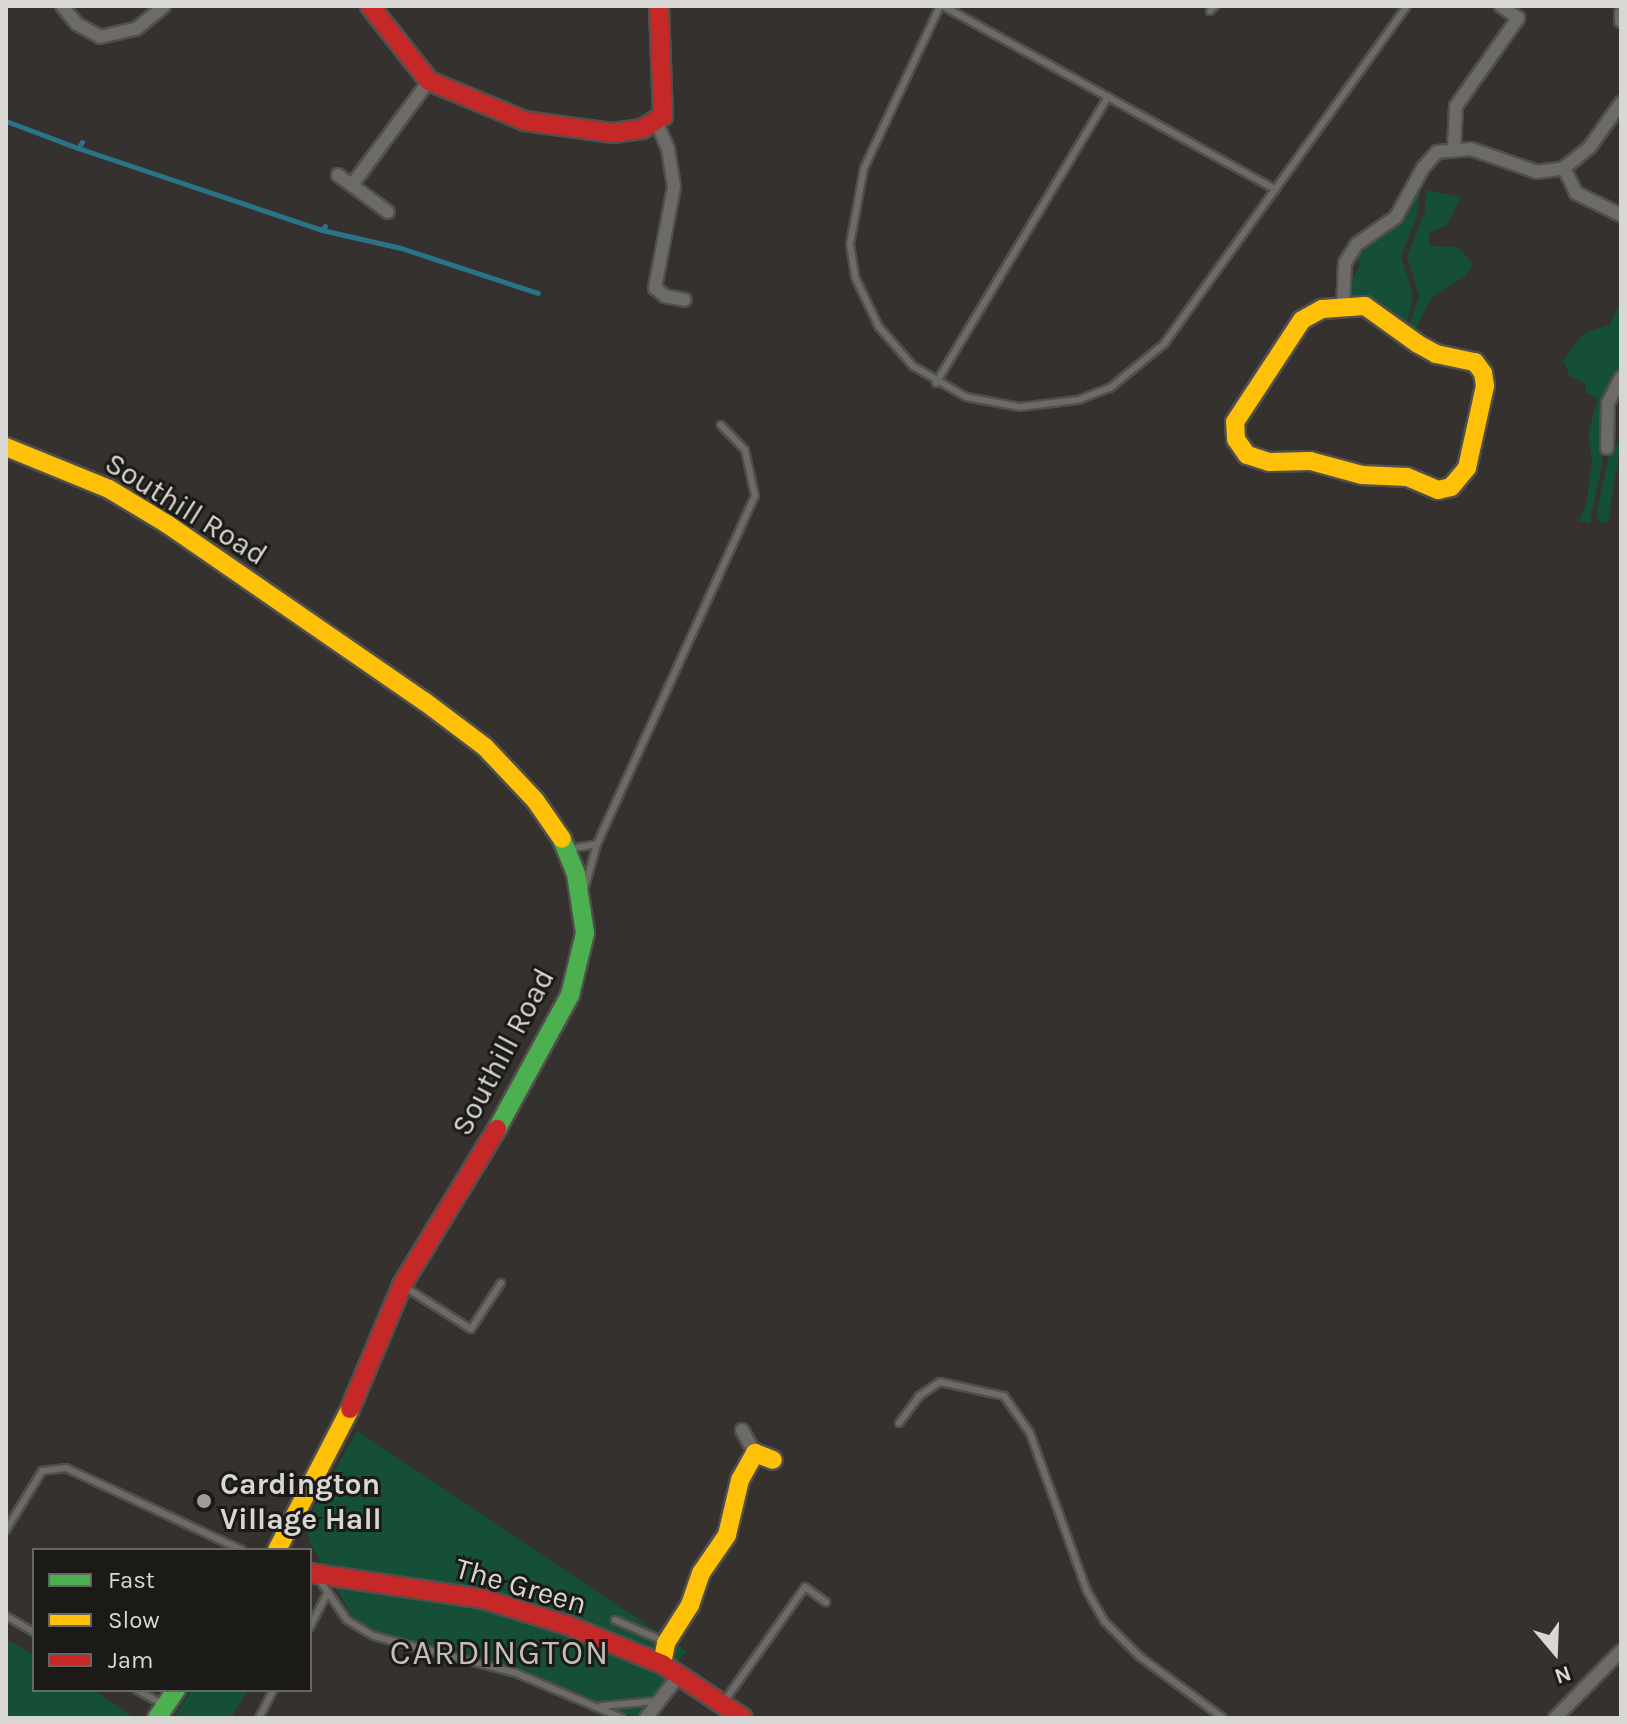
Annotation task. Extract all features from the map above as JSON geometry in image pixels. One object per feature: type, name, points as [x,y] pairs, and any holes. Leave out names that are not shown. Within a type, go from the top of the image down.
[{"type":"street","points":[[62,6],[77,24],[100,37],[136,29],[164,6]]},
{"type":"street","points":[[659,6],[664,105],[657,123],[668,149],[674,187],[655,288],[665,296],[685,300]]},
{"type":"street","points":[[1454,149],[1456,106],[1518,18],[1501,6]]},
{"type":"street","points":[[379,9],[400,51],[429,81],[488,108],[552,126],[613,133],[657,123]]},
{"type":"street","points":[[1621,13],[1621,21]]},
{"type":"street","points":[[352,185],[429,81]]},
{"type":"street","points":[[1343,307],[1345,263],[1357,244],[1396,217],[1423,168],[1437,152],[1471,149],[1537,172],[1564,168],[1589,148],[1621,103]]},
{"type":"street","points":[[1564,168],[1576,193],[1621,215]]},
{"type":"street","points":[[338,175],[388,212]]},
{"type":"street","points":[[1365,306],[1418,344],[1436,354],[1475,362],[1483,373],[1485,386],[1467,468],[1451,487],[1438,490],[1407,477],[1362,475],[1310,461],[1269,462],[1247,455],[1236,439],[1235,422],[1302,320],[1343,307],[1365,306]]},
{"type":"street","points":[[1607,448],[1608,403],[1621,377]]},
{"type":"street","name":"Southill Road","points":[[6,447],[109,489],[156,517],[424,701],[485,747],[535,800],[566,849],[582,899],[585,933],[570,995],[536,1064],[402,1285],[343,1425],[278,1548]]},
{"type":"street","points":[[742,1430],[755,1453],[773,1460]]},
{"type":"street","points":[[662,1664],[666,1643],[727,1535],[730,1506],[755,1453]]},
{"type":"street","name":"The Green","points":[[313,1574],[483,1599],[567,1625],[662,1664],[743,1718]]},
{"type":"street","points":[[1555,1718],[1621,1651]]},
{"type":"street","points":[[646,1718],[680,1674]]},
{"type":"lane","points":[[1276,190],[942,6],[864,168],[850,244],[855,277],[879,327],[936,383],[992,405],[1020,407],[1047,406],[1110,388],[1164,344],[1192,310],[1407,6]]},
{"type":"lane","points":[[936,383],[1108,97]]},
{"type":"lane","points":[[582,899],[597,844],[755,496],[745,450],[721,425]]},
{"type":"lane","points":[[566,849],[597,844]]},
{"type":"lane","points":[[402,1285],[471,1329],[501,1283]]},
{"type":"lane","points":[[899,1423],[919,1396],[940,1382],[1004,1396],[1030,1433],[1087,1591],[1105,1622],[1139,1656],[1223,1718]]},
{"type":"lane","points":[[6,1530],[42,1471],[66,1468],[238,1548]]},
{"type":"lane","points":[[313,1574],[347,1620],[374,1636],[516,1673],[622,1718]]},
{"type":"lane","points":[[723,1703],[805,1587],[826,1602]]},
{"type":"lane","points":[[312,1623],[327,1594]]},
{"type":"lane","points":[[6,1616],[32,1631]]},
{"type":"lane","points":[[615,1620],[666,1643]]},
{"type":"lane","points":[[141,1692],[166,1705]]},
{"type":"lane","points":[[259,1718],[272,1692]]},
{"type":"lane","points":[[597,1706],[659,1701]]},
{"type":"green space","points":[[1426,190],[1461,197],[1446,226],[1428,233],[1430,246],[1458,247],[1473,264],[1466,275],[1432,297],[1414,332],[1408,329],[1419,296],[1407,257],[1425,211]]},
{"type":"green space","points":[[1420,191],[1417,217],[1401,256],[1413,296],[1407,321],[1380,304],[1354,299],[1347,289],[1360,265],[1356,257],[1361,247],[1380,239],[1405,216]]},
{"type":"green space","points":[[1621,300],[1621,368],[1605,397],[1602,465],[1590,523],[1579,521],[1587,501],[1592,461],[1588,434],[1598,399],[1585,392],[1586,383],[1570,377],[1563,360],[1584,333],[1610,325]]},
{"type":"green space","points":[[1621,442],[1608,522],[1599,523],[1597,510],[1610,450]]},
{"type":"green space","points":[[357,1431],[686,1651],[636,1718],[512,1666],[425,1647],[375,1631],[354,1619],[310,1543],[305,1523]]},
{"type":"green space","points":[[6,1639],[32,1654],[32,1692],[96,1692],[136,1718],[7,1718]]},
{"type":"green space","points":[[190,1692],[247,1692],[231,1718],[174,1718]]},
{"type":"waterway","points":[[6,121],[78,148]]},
{"type":"waterway","points":[[82,142],[78,148],[322,230]]},
{"type":"waterway","points":[[325,226],[322,230],[401,248],[538,293]]},
{"type":"traffic: fast","points":[[497,1129],[570,995],[585,933],[576,874],[562,839]]},
{"type":"traffic: fast","points":[[157,1718],[175,1692]]},
{"type":"traffic: slow","points":[[1365,306],[1418,344],[1436,354],[1475,362],[1483,373],[1485,386],[1467,468],[1451,487],[1438,490],[1407,477],[1362,475],[1310,461],[1269,462],[1247,455],[1236,439],[1235,422],[1302,320],[1322,309],[1365,306]]},
{"type":"traffic: slow","points":[[6,447],[109,489],[167,524],[424,701],[485,747],[535,800],[562,839]]},
{"type":"traffic: slow","points":[[278,1548],[350,1409]]},
{"type":"traffic: slow","points":[[662,1664],[666,1643],[690,1605],[701,1573],[727,1535],[740,1480],[755,1453],[773,1460]]},
{"type":"traffic: jam","points":[[370,6],[429,81],[525,121],[613,133],[642,129],[663,116],[659,6]]},
{"type":"traffic: jam","points":[[350,1409],[402,1285],[497,1129]]},
{"type":"traffic: jam","points":[[312,1573],[483,1599],[567,1625],[662,1664],[743,1718]]},
{"type":"place","name":"Cardington Village Hall","points":[[204,1501]]},
{"type":"district","name":"CARDINGTON","points":[[500,1654]]}]
